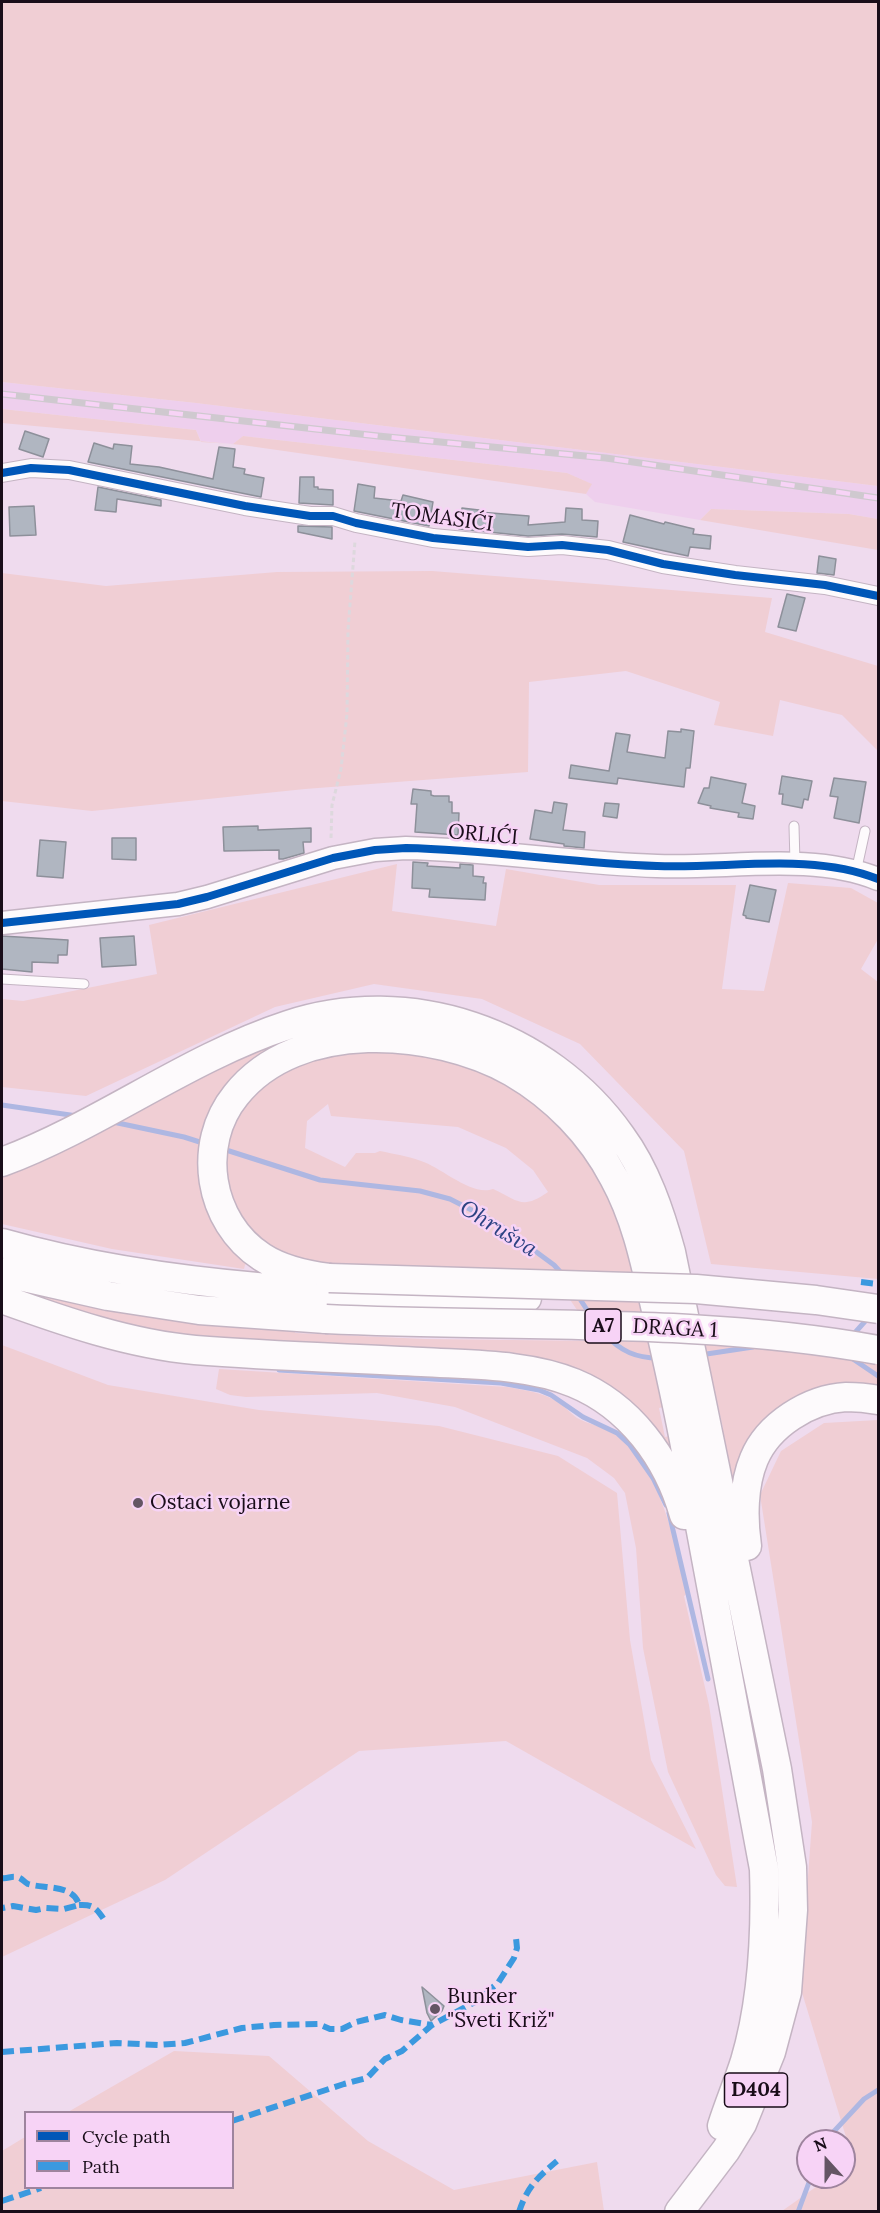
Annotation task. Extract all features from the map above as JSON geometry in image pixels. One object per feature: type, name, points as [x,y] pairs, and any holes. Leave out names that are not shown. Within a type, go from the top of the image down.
[{"type":"highway","points":[[8,1159],[220,1053],[260,1035],[310,1018],[363,1011],[400,1011],[436,1016],[481,1028],[507,1039],[540,1058],[572,1081],[598,1107],[622,1137],[656,1204],[671,1252],[689,1399],[764,1869]]},
{"type":"highway","points":[[792,1867],[777,1769],[689,1399],[644,1258],[630,1211],[614,1178],[594,1146],[571,1118],[543,1093],[512,1073],[480,1057],[453,1048],[407,1039],[358,1039],[318,1046],[276,1063],[246,1083],[223,1114],[217,1131],[211,1164],[212,1180],[217,1198],[232,1228],[254,1252],[283,1268],[307,1275],[327,1296],[696,1289],[816,1300],[879,1309]]},
{"type":"highway","name":"A7","points":[[2,1243],[60,1258],[136,1272],[327,1296]]},
{"type":"highway","name":"A7","points":[[2,1272],[108,1296],[199,1310],[327,1296]]},
{"type":"highway","name":"DRAGA 1","points":[[327,1296],[706,1303],[805,1312],[879,1322]]},
{"type":"highway","name":"DRAGA 1","points":[[327,1296],[770,1335],[879,1350]]},
{"type":"highway","points":[[2,1299],[119,1336],[191,1349],[447,1363],[541,1371],[596,1394],[634,1424],[649,1441],[671,1479],[680,1500],[748,1832],[760,1865],[764,1869]]},
{"type":"highway","points":[[792,1867],[797,1840],[796,1804],[749,1557],[745,1521],[747,1483],[753,1460],[768,1437],[793,1416],[815,1404],[832,1399],[846,1397],[879,1400]]},
{"type":"highway","name":"D404","points":[[679,2211],[726,2150],[742,2124],[771,2052],[787,1992],[793,1910],[792,1867]]},
{"type":"highway","name":"D404","points":[[703,2178],[745,2059],[758,1991],[766,1910],[764,1869]]},
{"type":"street","name":"TOMASIĆI","points":[[2,473],[31,468],[69,470],[245,506],[310,516],[333,516],[356,523],[433,538],[528,546],[562,544],[608,550],[663,564],[825,585],[879,596]]},
{"type":"street","name":"ORLIĆI","points":[[2,923],[154,908],[188,902],[333,858],[375,850],[406,848],[657,866],[796,864],[856,872],[879,879]]},
{"type":"lane","points":[[794,826],[796,864]]},
{"type":"lane","points":[[856,872],[865,831]]},
{"type":"lane","points":[[2,979],[84,984]]},
{"type":"path","points":[[333,858],[332,805],[342,762],[347,714],[348,630],[356,523]]},
{"type":"shaded area","points":[[2,2],[878,2],[878,486],[196,403],[2,382]]},
{"type":"shaded area","points":[[2,382],[196,403],[878,486],[878,519],[849,514],[711,509],[700,520],[595,502],[586,494],[591,484],[567,473],[243,436],[233,444],[201,441],[196,430],[2,409]]},
{"type":"shaded area","points":[[2,409],[196,430],[201,441],[2,423]]},
{"type":"shaded area","points":[[243,436],[567,473],[592,484],[586,494],[227,444],[233,444]]},
{"type":"shaded area","points":[[711,509],[849,514],[878,519],[878,550],[700,520]]},
{"type":"shaded area","points":[[432,571],[772,598],[765,632],[878,666],[878,751],[842,715],[780,700],[773,736],[714,725],[720,702],[626,671],[529,682],[528,772],[305,789],[92,811],[2,801],[2,573],[106,586],[277,572]]},
{"type":"shaded area","points":[[397,864],[392,911],[496,926],[506,869],[599,885],[736,885],[722,989],[764,991],[788,883],[851,888],[878,903],[878,939],[861,969],[878,982],[878,1279],[711,1264],[684,1151],[580,1044],[482,999],[374,984],[275,1007],[86,1096],[2,1087],[2,999],[23,1001],[157,974],[149,925]]},
{"type":"shaded area","points":[[294,1038],[436,1056],[491,1076],[539,1104],[683,1247],[705,1344],[795,1352],[878,1364],[878,1388],[839,1387],[732,1489],[716,1397],[659,1408],[665,1437],[670,1436],[676,1458],[609,1394],[194,1339],[123,1326],[16,1293],[18,1287],[296,1328],[295,1333],[425,1339],[598,1341],[554,1276],[304,1263],[263,1244],[244,1269],[112,1249],[2,1224],[2,1177],[55,1155],[198,1080]],"holes":[[[328,1104],[331,1116],[458,1127],[506,1148],[533,1170],[548,1192],[532,1201],[520,1202],[493,1189],[476,1189],[466,1185],[421,1161],[380,1151],[356,1153],[345,1167],[305,1148],[307,1121]]]},
{"type":"shaded area","points":[[2,1345],[108,1385],[259,1410],[439,1426],[558,1456],[617,1493],[630,1640],[651,1760],[696,1849],[506,1741],[359,1751],[165,1880],[2,1957]]},
{"type":"shaded area","points":[[219,1369],[526,1390],[551,1398],[577,1418],[611,1432],[628,1445],[642,1463],[653,1483],[671,1528],[677,1552],[687,1594],[684,1596],[709,1705],[737,1887],[725,1886],[716,1875],[668,1772],[643,1648],[636,1548],[625,1493],[614,1478],[587,1458],[455,1407],[377,1393],[246,1397],[230,1395],[216,1389]]},
{"type":"shaded area","points":[[878,1420],[878,2211],[782,2211],[813,2189],[856,2189],[856,2129],[844,2129],[800,1986],[812,1822],[760,1495],[781,1451],[824,1423]]},
{"type":"shaded area","points":[[174,2051],[269,2056],[368,2141],[454,2190],[597,2162],[604,2211],[2,2211],[2,2151],[24,2138],[24,2189],[234,2189],[234,2111],[70,2111]]},
{"type":"building","points":[[25,431],[49,439],[43,457],[19,449]]},
{"type":"building","points":[[94,443],[113,449],[114,444],[132,446],[130,464],[159,467],[213,479],[219,447],[235,449],[233,467],[245,469],[244,474],[264,478],[261,497],[88,462]]},
{"type":"building","points":[[300,477],[314,477],[314,487],[333,490],[333,505],[299,503]]},
{"type":"building","points":[[358,484],[375,487],[374,498],[401,501],[403,495],[433,502],[429,526],[354,511]]},
{"type":"building","points":[[98,487],[161,500],[161,506],[117,499],[116,512],[95,510]]},
{"type":"building","points":[[34,506],[36,535],[10,536],[9,507]]},
{"type":"building","points":[[462,508],[479,510],[479,512],[529,516],[528,525],[565,522],[566,508],[582,509],[582,520],[598,521],[597,537],[562,534],[528,536],[459,529]]},
{"type":"building","points":[[630,515],[694,529],[693,534],[711,536],[710,549],[690,547],[688,556],[623,542]]},
{"type":"building","points":[[298,526],[332,527],[332,539],[298,532]]},
{"type":"building","points":[[819,556],[836,559],[834,575],[817,573]]},
{"type":"building","points":[[787,594],[805,598],[796,631],[778,627]]},
{"type":"building","points":[[681,729],[694,731],[690,768],[686,768],[684,787],[618,778],[617,784],[569,778],[571,765],[609,771],[616,733],[630,735],[627,752],[665,758],[668,731],[681,732]]},
{"type":"building","points":[[782,776],[812,781],[808,800],[804,799],[802,808],[782,804],[783,794],[779,794]]},
{"type":"building","points":[[711,777],[746,784],[742,803],[755,806],[753,819],[738,817],[739,813],[710,808],[711,806],[698,803],[704,788],[709,788]]},
{"type":"building","points":[[834,778],[866,782],[859,823],[834,818],[838,797],[830,796]]},
{"type":"building","points":[[413,789],[431,791],[431,795],[434,796],[449,796],[449,802],[452,802],[452,813],[459,813],[458,835],[415,832],[417,804],[411,804]]},
{"type":"building","points":[[554,802],[567,804],[563,830],[585,832],[584,848],[530,839],[535,810],[552,813]]},
{"type":"building","points":[[605,803],[619,804],[617,818],[603,816]]},
{"type":"building","points":[[258,826],[258,830],[311,828],[311,842],[303,842],[304,853],[283,859],[279,859],[279,850],[224,851],[223,827]]},
{"type":"building","points":[[112,838],[136,838],[136,860],[112,859]]},
{"type":"building","points":[[40,840],[66,842],[63,878],[37,876]]},
{"type":"building","points":[[413,862],[428,863],[427,866],[460,868],[460,864],[473,865],[473,876],[484,877],[485,900],[429,897],[430,889],[412,888]]},
{"type":"building","points":[[750,885],[776,890],[769,922],[746,918],[743,915]]},
{"type":"building","points":[[2,936],[68,940],[67,955],[58,955],[58,963],[32,962],[32,972],[2,969]]},
{"type":"building","points":[[134,936],[136,965],[102,967],[100,938]]},
{"type":"building","name":"Bunker \"Sveti Križ\"","points":[[422,1987],[444,2006],[431,2021],[427,2013]]},
{"type":"waterway","name":"Ohrušva","points":[[2,1105],[77,1116]]},
{"type":"waterway","name":"Ohrušva","points":[[113,1122],[206,1144]]},
{"type":"waterway","name":"Ohrušva","points":[[223,1149],[320,1180],[420,1191],[450,1199],[497,1223],[554,1265],[564,1276]]},
{"type":"waterway","name":"Ohrušva","points":[[578,1296],[591,1316]]},
{"type":"waterway","points":[[852,1336],[868,1318]]},
{"type":"waterway","name":"Ohrušva","points":[[606,1335],[629,1352],[643,1357],[658,1358]]},
{"type":"waterway","name":"Ohrušva","points":[[700,1355],[753,1347]]},
{"type":"waterway","name":"Ohrušva","points":[[850,1357],[878,1376]]},
{"type":"waterway","points":[[279,1370],[501,1383],[539,1390],[551,1395],[583,1417],[617,1433],[630,1445],[653,1478],[666,1505]]},
{"type":"waterway","points":[[669,1513],[708,1679]]},
{"type":"waterway","points":[[836,2129],[864,2099],[878,2090]]},
{"type":"waterway","points":[[798,2212],[807,2189]]},
{"type":"railway","points":[[2,394],[378,436],[606,458],[878,498]]},
{"type":"marked path","points":[[861,1282],[878,1284]]},
{"type":"marked path","points":[[2,1878],[18,1877],[28,1884],[65,1890],[76,1898],[79,1905],[64,1909],[36,1910],[13,1906],[2,1908]]},
{"type":"marked path","points":[[79,1905],[95,1908],[105,1921]]},
{"type":"marked path","points":[[234,2120],[367,2078],[385,2059],[402,2051],[432,2025],[475,2002],[498,1983],[514,1958],[517,1948],[516,1938]]},
{"type":"marked path","points":[[2,2052],[117,2043],[158,2045],[185,2043],[242,2028],[274,2025],[318,2024],[330,2029],[342,2029],[356,2022],[385,2015],[432,2025]]},
{"type":"marked path","points":[[519,2212],[534,2183],[557,2161]]},
{"type":"marked path","points":[[2,2201],[38,2189]]},
{"type":"cycle path","points":[[2,473],[31,468],[69,470],[245,506],[310,516],[333,516],[356,523],[433,538],[528,547],[562,545],[608,550],[663,564],[825,585],[878,596]]},
{"type":"cycle path","points":[[2,923],[178,904],[333,858],[375,850],[406,848],[657,866],[797,864],[825,866],[878,879]]},
{"type":"place","name":"Ostaci vojarne","points":[[138,1503]]},
{"type":"place","name":"Bunker \"Sveti Križ\"","points":[[435,2009]]}]
